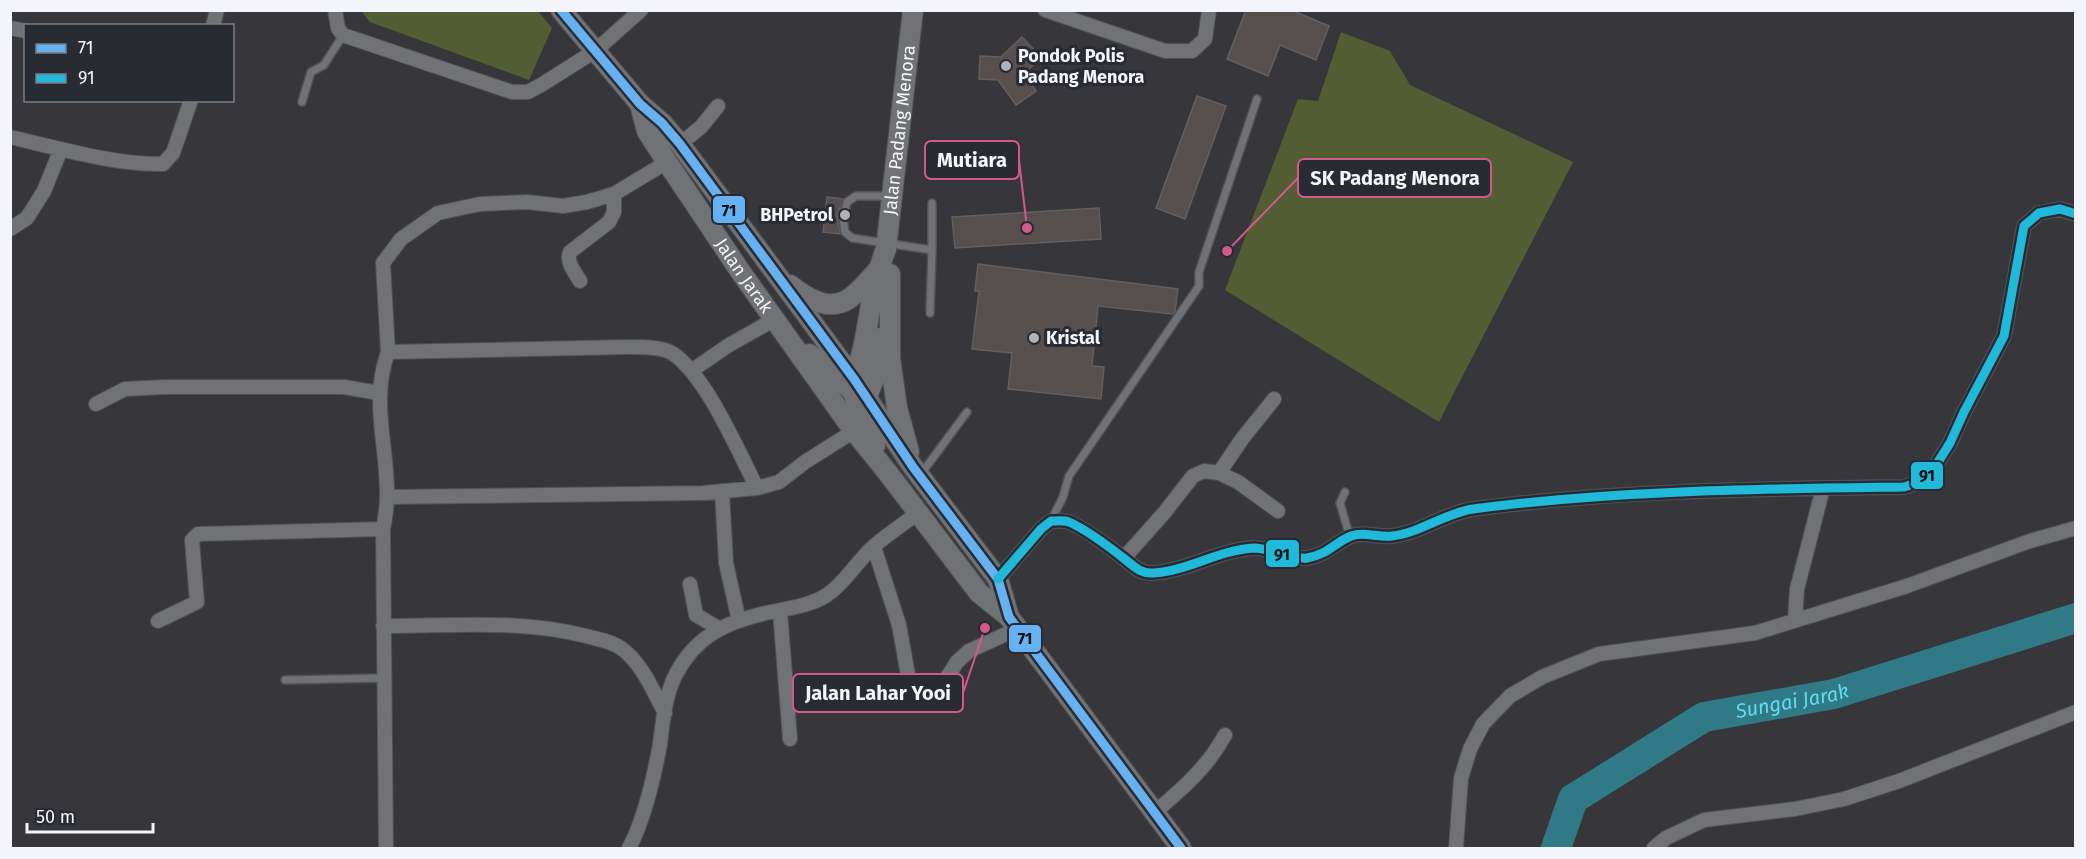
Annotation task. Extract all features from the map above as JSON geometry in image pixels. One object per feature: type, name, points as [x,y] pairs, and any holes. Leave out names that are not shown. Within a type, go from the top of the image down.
[{"type":"main road","name":"Jalan Padang Menora","points":[[858,390],[864,343],[883,272],[913,10]]},
{"type":"main road","name":"Jalan Jarak","points":[[562,11],[640,104],[662,123],[680,144],[858,390]]},
{"type":"main road","name":"Jalan Jarak","points":[[640,104],[647,131],[776,322]]},
{"type":"main road","points":[[774,273],[811,301],[830,304],[849,299],[883,272]]},
{"type":"main road","points":[[883,272],[890,358],[897,408],[916,472]]},
{"type":"main road","points":[[776,322],[823,367],[858,390],[916,472],[998,579],[1013,623]]},
{"type":"main road","points":[[776,322],[854,431],[979,593],[1013,623],[1181,849]]},
{"type":"main road","points":[[858,390],[859,410],[888,473]]},
{"type":"street","points":[[335,10],[338,28],[343,35],[512,92],[528,92],[595,51],[641,10]]},
{"type":"street","points":[[1045,10],[1165,51],[1192,51],[1205,39],[1209,10]]},
{"type":"street","points":[[10,137],[143,164],[163,164],[173,153],[190,102]]},
{"type":"street","points":[[680,144],[701,127],[718,106]]},
{"type":"street","points":[[10,230],[27,218],[44,190],[61,149]]},
{"type":"street","points":[[386,849],[383,529],[387,496],[379,393],[388,352],[382,264],[400,240],[438,213],[480,204],[527,202],[563,206],[587,202],[614,194],[667,162]]},
{"type":"street","points":[[580,281],[570,265],[570,252],[609,222],[614,212],[614,194]]},
{"type":"street","points":[[998,579],[1041,529],[1051,521],[1067,522],[1124,558],[1134,568],[1150,574],[1177,569],[1212,556],[1255,548],[1277,551],[1304,559],[1326,553],[1350,537],[1364,534],[1390,537],[1470,510],[1562,500],[1731,490],[1904,487],[1919,482],[1933,470],[1950,443],[2004,336],[2024,226],[2039,213],[2060,210],[2076,214]]},
{"type":"street","points":[[691,371],[729,345],[776,322]]},
{"type":"street","points":[[388,352],[651,348],[671,352],[702,383],[757,488]]},
{"type":"street","points":[[96,404],[125,389],[164,387],[344,387],[379,393]]},
{"type":"street","points":[[1219,473],[1242,439],[1274,399]]},
{"type":"street","points":[[387,496],[723,491],[757,488],[779,482],[805,462],[854,431]]},
{"type":"street","points":[[1124,558],[1193,476],[1204,471],[1219,473],[1238,482],[1278,511]]},
{"type":"street","points":[[1795,621],[1797,589],[1823,488]]},
{"type":"street","points":[[723,491],[726,563],[739,621]]},
{"type":"street","points":[[629,849],[638,832],[656,767],[668,694],[689,651],[707,636],[739,621],[780,612],[825,596],[845,580],[874,547],[918,513]]},
{"type":"street","points":[[1456,849],[1461,778],[1470,749],[1483,724],[1510,696],[1542,677],[1599,654],[1755,633],[1885,593],[2030,541],[2076,528]]},
{"type":"street","points":[[158,621],[197,602],[192,540],[198,534],[383,529]]},
{"type":"street","points":[[874,547],[899,625],[912,697]]},
{"type":"street","points":[[690,584],[696,615],[720,629]]},
{"type":"street","points":[[780,612],[790,739]]},
{"type":"street","points":[[945,681],[957,663],[969,651],[1013,623]]},
{"type":"street","points":[[383,626],[522,625],[561,630],[606,641],[621,648],[634,661],[646,677],[665,713]]},
{"type":"street","points":[[1654,849],[1666,838],[1704,820],[1795,809],[1844,799],[1899,781],[2076,712]]},
{"type":"street","points":[[1154,813],[1193,780],[1215,753],[1225,735]]},
{"type":"lane","points":[[302,102],[311,72],[324,65],[343,35]]},
{"type":"lane","points":[[1051,521],[1063,496],[1069,476],[1199,286],[1199,272],[1257,99]]},
{"type":"lane","points":[[892,196],[856,196],[847,202],[843,218],[844,232],[852,238],[886,246],[932,250]]},
{"type":"lane","points":[[930,313],[932,203]]},
{"type":"lane","points":[[916,472],[967,412]]},
{"type":"lane","points":[[1345,492],[1340,503],[1350,537]]},
{"type":"lane","points":[[285,680],[384,678]]},
{"type":"green space","points":[[361,11],[538,11],[552,28],[529,80],[370,22]]},
{"type":"green space","points":[[1341,32],[1390,51],[1410,85],[1573,162],[1439,422],[1225,290],[1298,99],[1318,101]]},
{"type":"building","points":[[1246,10],[1291,10],[1329,26],[1316,60],[1280,45],[1268,76],[1227,59]]},
{"type":"building","name":"Pondok Polis Padang Menora","points":[[1022,37],[1041,57],[1024,74],[1036,91],[1016,105],[998,80],[979,79],[980,56],[1001,57]]},
{"type":"building","points":[[1197,96],[1226,106],[1185,219],[1156,208]]},
{"type":"building","points":[[827,197],[843,199],[837,217],[840,234],[823,232]]},
{"type":"building","points":[[1099,208],[1101,239],[955,248],[952,217]]},
{"type":"building","points":[[978,264],[1178,289],[1175,312],[1173,314],[1098,306],[1092,366],[1104,367],[1101,399],[1008,389],[1012,353],[972,349],[979,291],[975,291]]},
{"type":"waterway","name":"Sungai Jarak","points":[[1556,848],[1573,799],[1704,717],[1834,694],[2076,618]]},
{"type":"transit line","name":"71","points":[[561,10],[640,104],[662,123],[680,144],[854,379],[913,467],[998,579],[1009,617],[1181,848]]},
{"type":"transit line","name":"91","points":[[998,579],[1041,529],[1051,521],[1067,521],[1075,525],[1136,568],[1153,573],[1178,569],[1228,552],[1254,548],[1307,558],[1321,554],[1351,536],[1402,534],[1452,514],[1473,509],[1634,494],[1904,487],[1919,482],[1933,470],[1950,443],[2004,336],[2024,226],[2039,213],[2060,209],[2076,214]]},
{"type":"place","name":"Pondok Polis Padang Menora","points":[[1006,66]]},
{"type":"place","name":"BHPetrol","points":[[845,215]]},
{"type":"place","name":"Mutiara","points":[[1027,228]]},
{"type":"place","name":"SK Padang Menora","points":[[1227,251]]},
{"type":"place","name":"Kristal","points":[[1034,338]]},
{"type":"place","name":"Jalan Lahar Yooi","points":[[985,628]]}]
